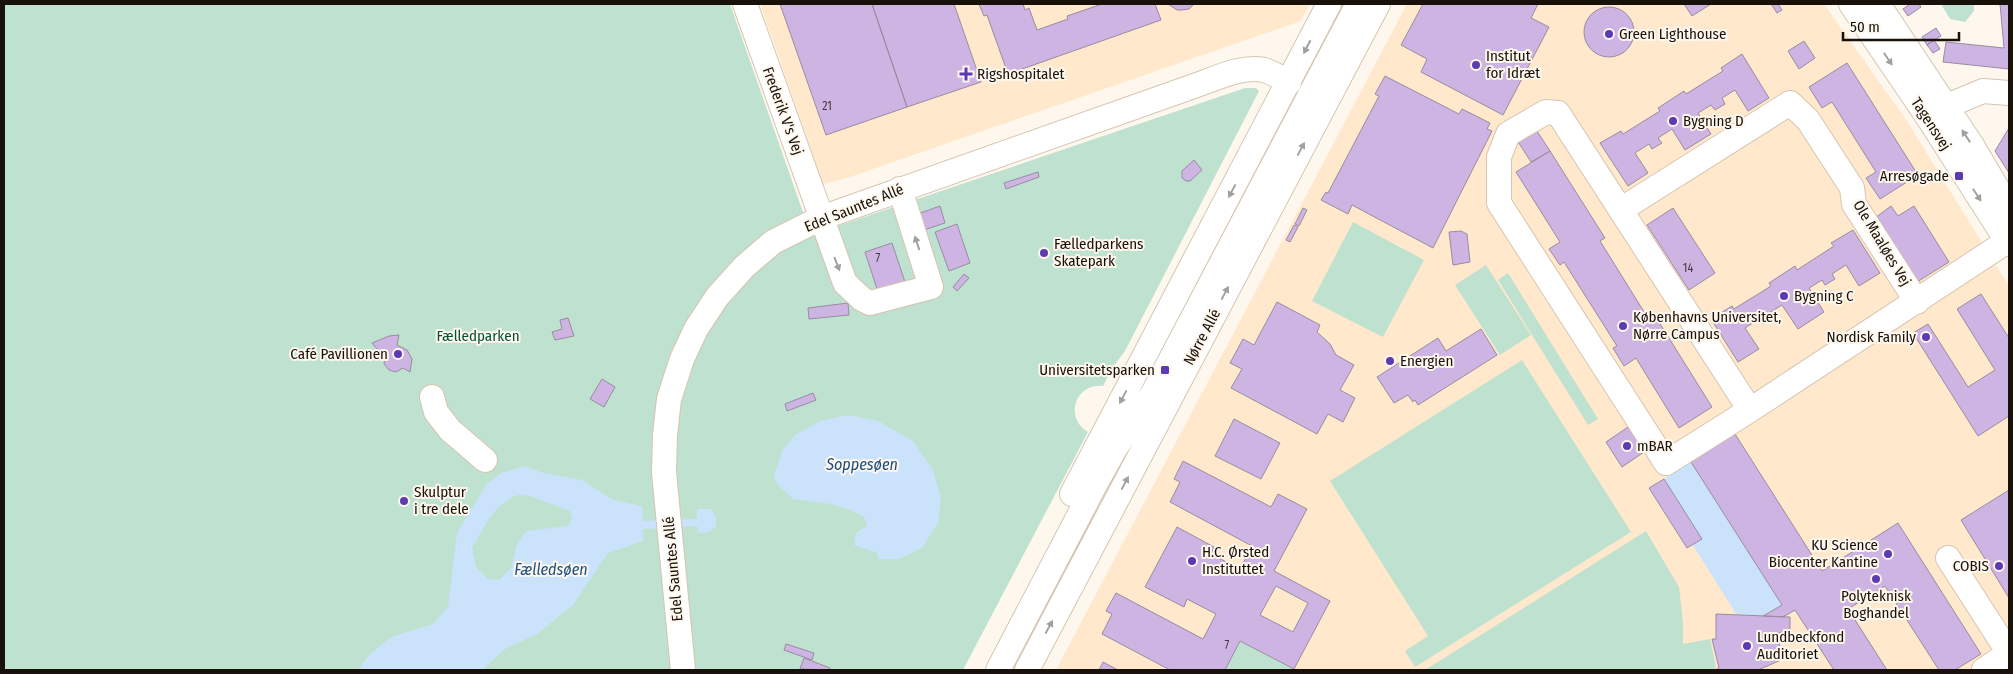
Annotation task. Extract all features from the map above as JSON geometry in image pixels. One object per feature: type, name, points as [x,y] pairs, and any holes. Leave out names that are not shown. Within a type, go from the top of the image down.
[{"type":"street","name":"Frederik V's Vej","points":[[745,4],[845,283],[862,299],[870,303],[931,286],[900,189]]},
{"type":"street","points":[[980,670],[1329,4]]},
{"type":"street","points":[[998,670],[1114,452],[1157,385],[1358,4]]},
{"type":"street","name":"Nørre Allé","points":[[1026,670],[1378,4]]},
{"type":"street","name":"Tagensvej","points":[[1851,4],[1938,113],[2009,208]]},
{"type":"street","name":"Tagensvej","points":[[1878,4],[2009,242]]},
{"type":"street","name":"Edel Sauntes Allé","points":[[682,670],[665,479],[665,435],[669,399],[682,359],[696,329],[717,297],[744,267],[773,242],[821,218],[1237,72],[1251,69],[1264,70],[1289,82]]},
{"type":"street","points":[[1938,113],[1983,91],[2009,93]]},
{"type":"street","name":"Ole Maaløes Vej","points":[[1917,302],[1854,204],[1852,188],[1808,120],[1790,103],[1622,209],[1558,113],[1546,112],[1508,134],[1499,157],[1499,203],[1666,463],[1750,410],[1917,302],[2009,242]]},
{"type":"street","points":[[1622,209],[1750,410]]},
{"type":"street","points":[[432,397],[436,412],[450,430],[485,460]]},
{"type":"street","points":[[1948,558],[2009,653],[1984,670]]},
{"type":"shaded area","name":"Rigshospitalet","points":[[760,4],[1310,4],[1301,21],[847,178],[823,184]]},
{"type":"shaded area","name":"Københavns Universitet, Nørre Campus","points":[[1407,4],[1824,4],[1905,118],[2009,286],[2009,670],[1056,670]]},
{"type":"green space","name":"Fælledparken","points":[[4,4],[730,4],[811,235],[1245,88],[1256,88],[1259,91],[1125,351],[1113,367],[1103,386],[1085,390],[1076,403],[1076,418],[1088,432],[963,670],[4,670]]},
{"type":"green space","points":[[1339,4],[1349,4],[1304,90],[1295,86]]},
{"type":"green space","points":[[1943,4],[1974,4],[1974,11],[1965,22],[1950,19],[1942,6]]},
{"type":"green space","points":[[1292,93],[1300,96],[1203,275],[1199,272]]},
{"type":"green space","points":[[1353,222],[1424,260],[1383,337],[1312,301]]},
{"type":"green space","points":[[1486,265],[1531,335],[1500,355],[1455,285]]},
{"type":"green space","points":[[1508,273],[1598,419],[1588,425],[1498,280]]},
{"type":"green space","points":[[1522,360],[1631,532],[1415,667],[1405,651],[1428,636],[1330,481]]},
{"type":"green space","points":[[1646,531],[1679,587],[1683,644],[1710,639],[1716,667],[1713,670],[1425,670]]},
{"type":"green space","points":[[1240,641],[1294,669],[1298,670],[1225,670]]},
{"type":"water","name":"Soppesøen","points":[[848,415],[878,421],[913,441],[933,470],[941,498],[938,523],[922,548],[899,559],[878,559],[878,553],[854,545],[856,533],[867,526],[864,517],[851,510],[831,504],[793,499],[776,483],[774,475],[782,451],[795,435],[820,421]]},
{"type":"water","points":[[1691,462],[1782,605],[1763,616],[1736,614],[1693,545],[1702,539],[1664,479]]},
{"type":"water","name":"Fælledsøen","points":[[525,466],[543,473],[582,480],[613,500],[642,506],[643,521],[697,519],[697,509],[710,509],[716,516],[716,526],[709,532],[698,533],[697,526],[643,529],[643,541],[608,553],[573,605],[537,634],[505,649],[482,670],[358,670],[369,655],[391,637],[433,624],[448,607],[457,533],[486,485],[501,473]],"holes":[[[518,495],[530,496],[570,511],[572,519],[568,526],[526,531],[517,544],[511,568],[499,580],[488,579],[476,567],[472,548],[490,517],[502,504]]]},
{"type":"building","points":[[780,4],[872,4],[907,107],[826,135]]},
{"type":"building","points":[[872,4],[954,4],[981,82],[907,107]]},
{"type":"building","points":[[979,4],[1023,4],[1025,10],[1029,8],[1037,30],[1068,19],[1067,16],[1102,4],[1155,4],[1161,20],[1008,74],[987,15],[984,16]]},
{"type":"building","points":[[1168,4],[1194,4],[1189,9],[1177,10]]},
{"type":"building","name":"Institut for Idræt","points":[[1423,4],[1538,4],[1531,18],[1549,27],[1503,115],[1421,72],[1427,59],[1401,45]]},
{"type":"building","points":[[1684,4],[1711,4],[1692,16]]},
{"type":"building","points":[[1771,4],[1778,4],[1782,10],[1777,13]]},
{"type":"building","points":[[1910,4],[1919,4],[1921,7],[1908,16],[1903,9]]},
{"type":"building","points":[[2000,4],[2009,4],[2009,69],[1943,62],[1946,42],[2004,48]]},
{"type":"building","name":"Green Lighthouse","points":[[1604,7],[1614,7],[1627,14],[1634,27],[1634,37],[1627,50],[1614,57],[1604,57],[1595,53],[1588,46],[1584,37],[1584,27],[1588,18],[1595,11]]},
{"type":"building","points":[[1936,28],[1941,36],[1927,45],[1922,37]]},
{"type":"building","points":[[1934,40],[1940,49],[1933,53],[1927,45]]},
{"type":"building","points":[[1804,41],[1815,58],[1799,69],[1788,51]]},
{"type":"building","name":"Bygning D","points":[[1742,54],[1769,98],[1748,111],[1735,90],[1722,98],[1725,104],[1715,110],[1711,105],[1698,113],[1711,134],[1685,150],[1672,129],[1658,138],[1662,143],[1652,149],[1649,144],[1635,153],[1648,173],[1628,186],[1600,143],[1621,131],[1623,134],[1660,111],[1658,108],[1684,91],[1686,94],[1723,71],[1721,68]]},
{"type":"building","points":[[1847,63],[1918,175],[1880,199],[1866,178],[1876,172],[1832,102],[1822,108],[1809,87]]},
{"type":"building","points":[[1385,76],[1459,114],[1462,109],[1490,123],[1487,129],[1492,131],[1433,248],[1352,205],[1348,214],[1321,200],[1326,192],[1328,193],[1379,96],[1375,94]]},
{"type":"building","points":[[1533,125],[1550,151],[1531,162],[1515,137]]},
{"type":"building","points":[[2009,128],[2009,173],[1995,151]]},
{"type":"building","points":[[1550,151],[1605,238],[1600,241],[1651,323],[1657,319],[1712,407],[1679,428],[1636,358],[1624,366],[1613,348],[1617,346],[1564,262],[1560,265],[1549,249],[1560,242],[1516,172]]},
{"type":"building","points":[[1194,160],[1202,170],[1190,181],[1186,181],[1182,178],[1182,171]]},
{"type":"building","points":[[1038,172],[1039,177],[1006,189],[1004,183]]},
{"type":"building","points":[[940,206],[945,223],[921,231],[915,215]]},
{"type":"building","points":[[1891,206],[1898,216],[1914,206],[1949,262],[1917,282],[1875,218]]},
{"type":"building","points":[[1303,208],[1307,210],[1299,226],[1295,224]]},
{"type":"building","points":[[1673,208],[1715,273],[1689,290],[1647,225]]},
{"type":"building","points":[[957,224],[970,263],[949,271],[935,232]]},
{"type":"building","points":[[1294,225],[1298,227],[1290,242],[1286,240]]},
{"type":"building","name":"Bygning C","points":[[1853,230],[1880,273],[1859,286],[1846,265],[1832,274],[1835,279],[1825,285],[1822,280],[1809,288],[1824,312],[1798,329],[1782,305],[1769,313],[1772,318],[1763,324],[1759,319],[1745,328],[1759,349],[1738,362],[1711,319],[1732,306],[1734,309],[1771,286],[1769,283],[1795,266],[1797,270],[1834,246],[1831,243]]},
{"type":"building","points":[[1461,231],[1467,234],[1470,262],[1453,265],[1449,232]]},
{"type":"building","points":[[892,243],[906,285],[879,295],[865,252]]},
{"type":"building","points":[[964,274],[969,278],[957,291],[953,287]]},
{"type":"building","points":[[1981,294],[2009,338],[2009,416],[1978,436],[1913,333],[1928,324],[1968,387],[1995,370],[1957,309]]},
{"type":"building","points":[[1277,302],[1320,325],[1317,332],[1330,344],[1336,355],[1354,365],[1340,390],[1355,398],[1343,422],[1328,414],[1317,434],[1231,388],[1242,369],[1230,363],[1243,339],[1254,345]]},
{"type":"building","points":[[848,303],[849,315],[809,319],[808,308]]},
{"type":"building","points":[[568,318],[574,336],[555,340],[552,332],[562,329],[560,320]]},
{"type":"building","points":[[1481,329],[1497,355],[1418,405],[1408,395],[1394,403],[1377,377],[1438,338],[1446,351]]},
{"type":"building","name":"Café Pavillionen","points":[[399,335],[397,345],[407,350],[412,359],[410,372],[403,368],[396,372],[389,370],[384,364],[385,356],[388,353],[385,349],[380,353],[372,343],[389,336]]},
{"type":"building","points":[[602,379],[615,387],[604,407],[590,399]]},
{"type":"building","points":[[813,393],[816,400],[787,411],[785,404]]},
{"type":"building","points":[[1234,419],[1280,443],[1261,479],[1215,456]]},
{"type":"building","name":"mBAR","points":[[1631,425],[1647,450],[1622,467],[1606,442]]},
{"type":"building","points":[[1735,434],[1822,571],[1898,523],[1981,654],[1955,670],[1939,670],[1885,586],[1848,609],[1887,670],[1834,670],[1795,610],[1783,617],[1763,616],[1782,605],[1691,462]]},
{"type":"building","name":"H.C. Ørsted Instituttet","points":[[1183,461],[1271,507],[1278,494],[1307,509],[1274,571],[1330,601],[1294,669],[1240,641],[1225,670],[1170,670],[1102,634],[1112,614],[1106,611],[1116,593],[1203,639],[1216,614],[1187,599],[1184,607],[1145,587],[1177,527],[1214,547],[1211,554],[1240,569],[1252,546],[1170,502],[1180,482],[1174,479]],"holes":[[[1276,586],[1308,603],[1293,632],[1260,615]]]},
{"type":"building","points":[[1664,479],[1702,539],[1687,548],[1649,488]]},
{"type":"building","name":"COBIS","points":[[2009,490],[2009,598],[1961,520]]},
{"type":"building","name":"Lundbeckfond Auditoriet","points":[[1716,614],[1790,617],[1790,632],[1777,633],[1781,652],[1778,653],[1781,660],[1758,670],[1715,670],[1719,668],[1712,639],[1716,639]]},
{"type":"building","points":[[786,644],[814,653],[812,660],[784,650]]},
{"type":"building","points":[[804,658],[830,668],[829,670],[800,669]]},
{"type":"building","points":[[1103,662],[1118,670],[1099,670]]},
{"type":"place","name":"Green Lighthouse","points":[[1609,34]]},
{"type":"place","name":"Institut for Idræt","points":[[1476,65]]},
{"type":"place","name":"Rigshospitalet","points":[[966,74]]},
{"type":"place","name":"Bygning D","points":[[1673,121]]},
{"type":"place","name":"Arresøgade","points":[[1959,176]]},
{"type":"place","name":"Fælledparkens Skatepark","points":[[1044,253]]},
{"type":"place","name":"Bygning C","points":[[1784,296]]},
{"type":"place","name":"Københavns Universitet, Nørre Campus","points":[[1623,326]]},
{"type":"place","name":"Nordisk Family","points":[[1926,337]]},
{"type":"place","name":"Café Pavillionen","points":[[398,354]]},
{"type":"place","name":"Energien","points":[[1390,361]]},
{"type":"place","name":"Universitetsparken","points":[[1165,370]]},
{"type":"place","name":"mBAR","points":[[1627,446]]},
{"type":"place","name":"Skulptur i tre dele","points":[[404,501]]},
{"type":"place","name":"KU Science Biocenter Kantine","points":[[1888,554]]},
{"type":"place","name":"H.C. Ørsted Instituttet","points":[[1192,561]]},
{"type":"place","name":"COBIS","points":[[1999,566]]},
{"type":"place","name":"Polyteknisk Boghandel","points":[[1876,579]]},
{"type":"place","name":"Lundbeckfond Auditoriet","points":[[1747,646]]}]
